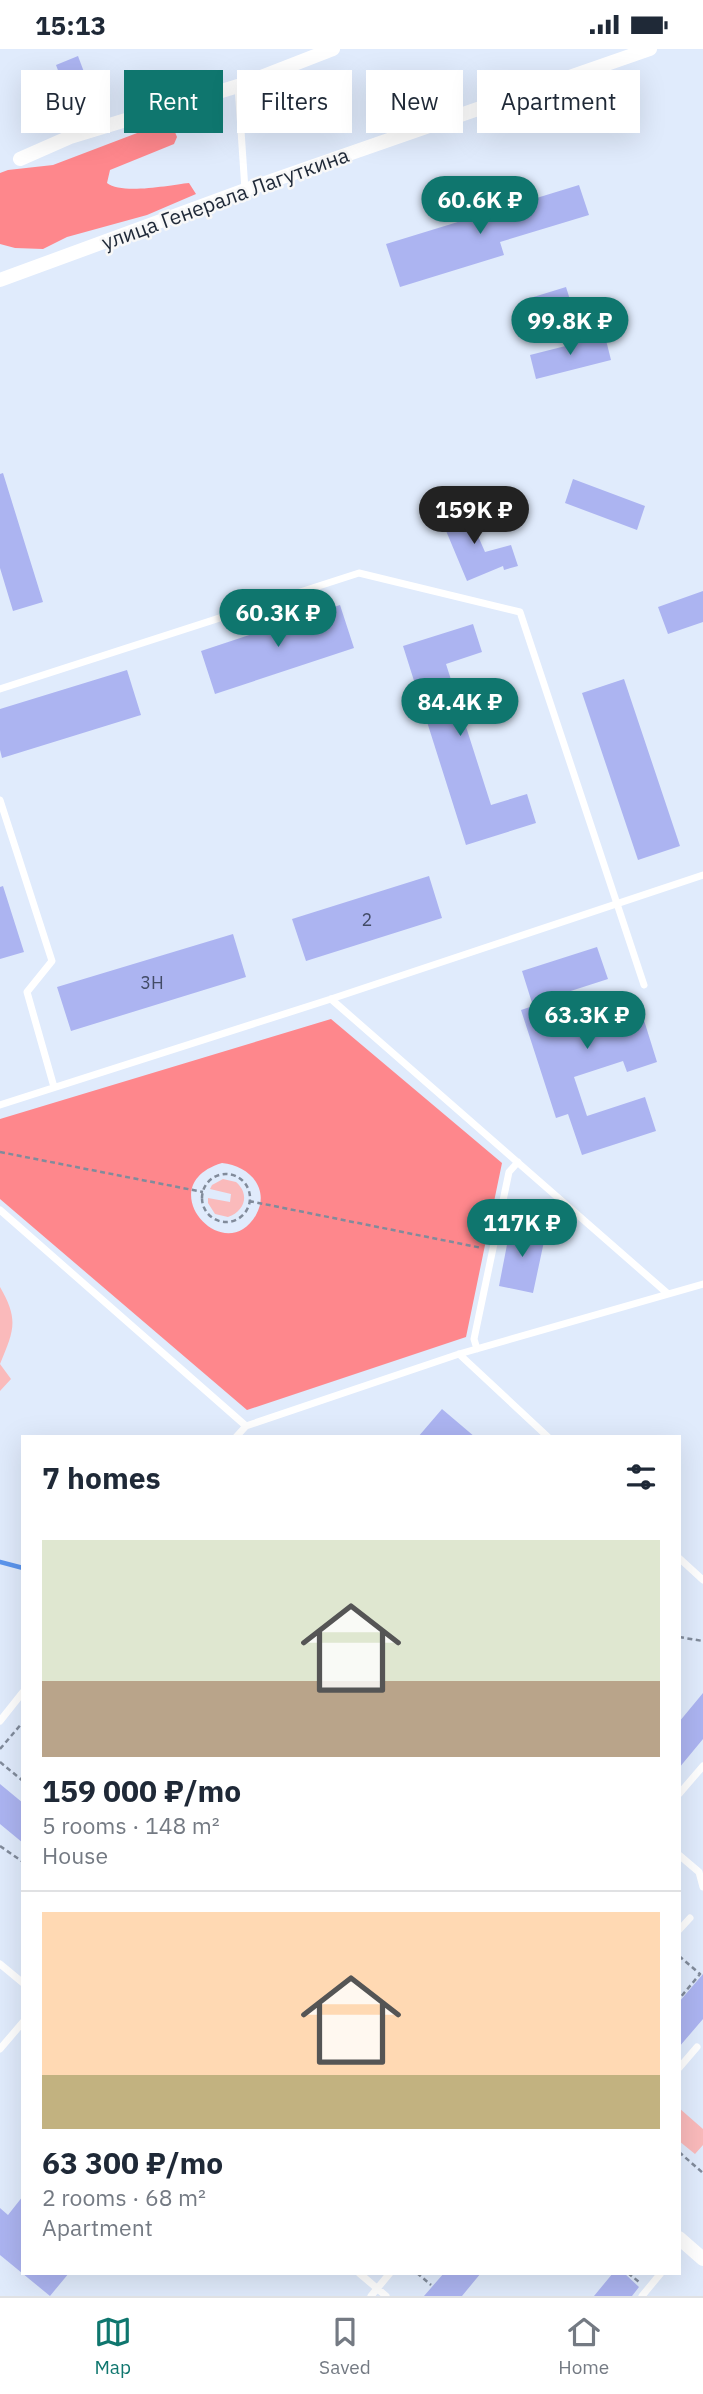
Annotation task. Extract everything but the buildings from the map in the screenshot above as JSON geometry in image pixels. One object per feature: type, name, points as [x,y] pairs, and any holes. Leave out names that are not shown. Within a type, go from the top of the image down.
[{"type":"street","points":[[279,70],[333,49]]},
{"type":"street","name":"улица Генерала Лагуткина","points":[[0,280],[245,190],[650,49]]},
{"type":"street","points":[[20,159],[70,137],[237,86]]},
{"type":"street","points":[[681,2244],[703,2259]]},
{"type":"lane","points":[[241,133],[245,190]]},
{"type":"lane","points":[[0,689],[359,573],[520,612],[644,985]]},
{"type":"lane","points":[[0,800],[52,961],[27,992],[54,1087]]},
{"type":"lane","points":[[0,1104],[331,999],[703,875]]},
{"type":"lane","points":[[331,999],[667,1293]]},
{"type":"lane","points":[[477,1349],[474,1339],[509,1172],[517,1162]]},
{"type":"lane","points":[[0,1210],[246,1426]]},
{"type":"lane","points":[[238,1435],[246,1426],[459,1354],[703,1284]]},
{"type":"lane","points":[[459,1354],[546,1435]]},
{"type":"lane","points":[[681,1560],[703,1580]]},
{"type":"lane","points":[[0,1721],[21,1695]]},
{"type":"lane","points":[[681,1792],[703,1766]]},
{"type":"lane","points":[[681,1857],[699,1872],[703,1887]]},
{"type":"lane","points":[[681,1928],[690,1918]]},
{"type":"lane","points":[[0,1964],[21,1981]]},
{"type":"lane","points":[[0,2049],[21,2024]]},
{"type":"lane","points":[[681,2066],[696,2047]]},
{"type":"lane","points":[[361,2275],[386,2296]]},
{"type":"lane","points":[[371,2296],[388,2275]]},
{"type":"lane","points":[[642,2296],[659,2275]]},
{"type":"path","points":[[0,1151],[203,1192]]},
{"type":"path","points":[[231,1175],[245,1183],[249,1202],[237,1219],[220,1221],[207,1212],[203,1205],[203,1192],[208,1181],[215,1176],[231,1175]]},
{"type":"path","points":[[249,1202],[493,1250]]},
{"type":"path","points":[[681,1637],[703,1641]]},
{"type":"path","points":[[0,1749],[21,1724]]},
{"type":"path","points":[[0,1762],[21,1779]]},
{"type":"path","points":[[0,1846],[21,1861]]},
{"type":"path","points":[[681,1959],[700,1974],[681,1997]]},
{"type":"path","points":[[681,2154],[703,2173]]},
{"type":"path","points":[[419,2275],[431,2285]]},
{"type":"shaded area","points":[[137,133],[175,133],[174,144],[110,170],[107,183],[114,187],[135,189],[189,183],[196,194],[147,215],[67,237],[43,249],[15,248],[0,244],[0,173],[53,165]]},
{"type":"shaded area","points":[[331,1019],[502,1163],[466,1337],[247,1410],[0,1199],[0,1119]],"holes":[[[222,1163],[248,1173],[259,1187],[261,1196],[256,1215],[242,1229],[227,1233],[212,1229],[200,1218],[192,1204],[192,1188],[201,1174]]]},
{"type":"shaded area","points":[[223,1179],[236,1182],[244,1197],[238,1211],[228,1217],[215,1214],[208,1203],[208,1198],[230,1202],[231,1194],[210,1189]]},
{"type":"shaded area","points":[[0,1287],[10,1308],[12,1325],[9,1342],[0,1364]]},
{"type":"shaded area","points":[[0,1364],[11,1379],[0,1391]]},
{"type":"shaded area","points":[[681,2110],[703,2129],[703,2145],[695,2154],[681,2143]]},
{"type":"waterway","points":[[0,1562],[21,1567]]}]
